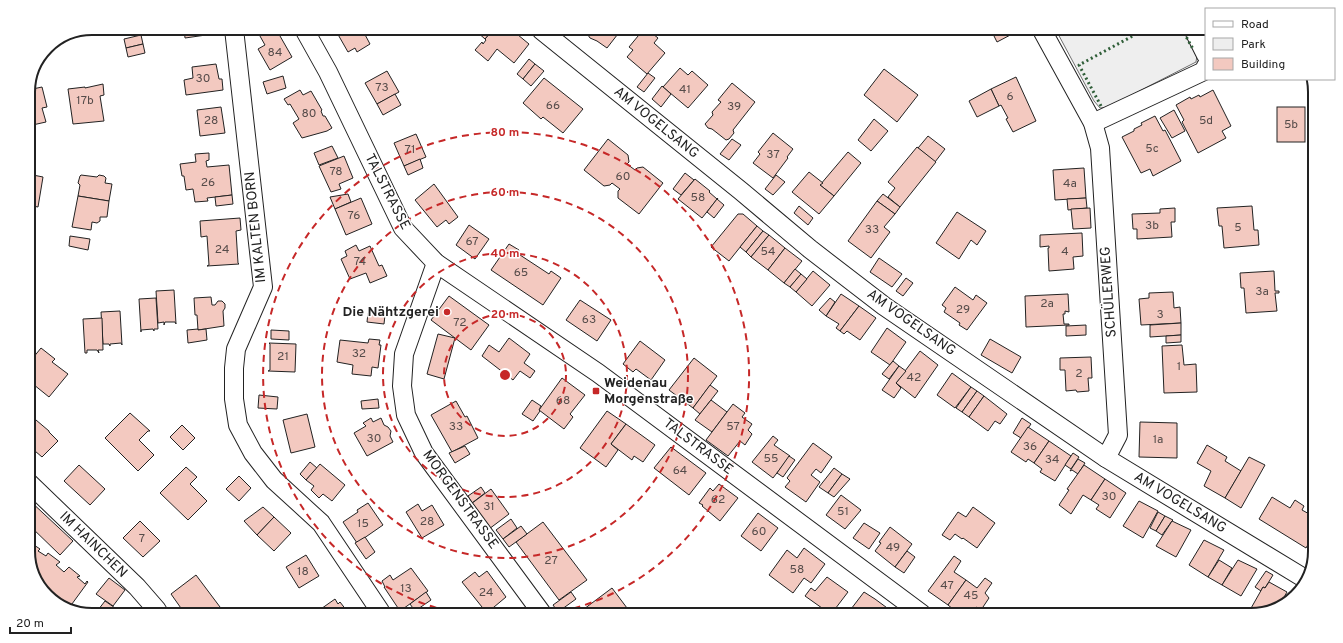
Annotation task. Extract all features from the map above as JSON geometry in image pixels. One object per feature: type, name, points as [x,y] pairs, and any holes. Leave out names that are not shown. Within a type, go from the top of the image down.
[{"type":"street","name":"IM KALTEN BORN","points":[[235,35],[263,287],[236,349],[234,368],[234,399],[238,425],[253,453],[274,480],[320,523],[378,608]]},
{"type":"street","name":"TALSTRASSE","points":[[307,35],[328,72],[403,228],[436,263],[598,373],[911,608]]},
{"type":"street","name":"AM VOGELSANG","points":[[547,35],[741,191],[810,249],[884,306],[1106,458],[1301,577]]},
{"type":"street","name":"SCHÜLERWEG","points":[[1045,35],[1093,123],[1100,148],[1118,435],[1106,458]]},
{"type":"street","points":[[1196,35],[1205,53]]},
{"type":"street","points":[[1093,123],[1204,71],[1205,68]]},
{"type":"street","name":"MORGENSTRASSE","points":[[436,263],[404,354],[402,386],[406,415],[424,452],[538,608]]},
{"type":"street","name":"IM HAINCHEN","points":[[35,489],[137,587],[155,608]]},
{"type":"green space","points":[[1059,35],[1186,35],[1197,55],[1196,62],[1108,107],[1100,108],[1094,101]]},
{"type":"building","points":[[141,35],[143,44],[126,48],[124,39]]},
{"type":"building","points":[[185,35],[206,35],[185,38]]},
{"type":"building","points":[[259,35],[279,35],[292,57],[270,70],[258,49],[265,45]]},
{"type":"building","points":[[338,35],[365,35],[370,44],[357,52],[355,48],[348,52]]},
{"type":"building","points":[[480,35],[489,35],[485,39]]},
{"type":"building","points":[[489,35],[518,35],[529,44],[514,63],[497,49],[488,61],[475,50],[482,42],[483,44],[486,40],[485,39]]},
{"type":"building","points":[[588,35],[617,35],[607,48],[590,38]]},
{"type":"building","points":[[639,35],[654,35],[658,38],[654,43],[665,53],[647,74],[627,57],[633,50],[629,47]]},
{"type":"building","points":[[994,35],[1010,35],[997,42]]},
{"type":"building","points":[[143,44],[145,53],[128,57],[126,48]]},
{"type":"building","points":[[529,59],[535,64],[523,79],[517,74]]},
{"type":"building","points":[[216,64],[219,79],[222,79],[223,90],[186,95],[184,80],[193,78],[192,67]]},
{"type":"building","points":[[535,64],[544,71],[531,86],[523,79]]},
{"type":"building","points":[[680,68],[688,75],[692,71],[708,85],[688,108],[663,87]]},
{"type":"building","points":[[884,69],[918,95],[897,122],[864,95]]},
{"type":"building","points":[[387,71],[399,92],[377,104],[365,83]]},
{"type":"building","points":[[648,73],[655,78],[644,92],[637,87]]},
{"type":"building","points":[[283,76],[286,88],[267,94],[263,82]]},
{"type":"building","points":[[1016,77],[1036,121],[1013,132],[1006,119],[1008,118],[1001,105],[999,106],[991,89]]},
{"type":"building","points":[[544,78],[583,109],[563,133],[543,117],[541,119],[523,103]]},
{"type":"building","points":[[732,83],[755,102],[733,130],[734,133],[729,139],[726,140],[712,129],[708,128],[705,124],[713,115],[712,112],[721,102],[718,100]]},
{"type":"building","points":[[103,84],[104,95],[100,96],[104,121],[73,124],[68,89],[85,88]]},
{"type":"building","points":[[662,86],[671,94],[661,107],[652,99]]},
{"type":"building","points":[[42,87],[47,107],[42,108],[46,122],[35,124],[35,89]]},
{"type":"building","points":[[991,89],[999,106],[977,117],[969,101]]},
{"type":"building","points":[[300,90],[303,95],[311,91],[322,110],[323,116],[325,116],[332,128],[327,131],[302,138],[293,123],[299,119],[290,104],[288,105],[284,99]]},
{"type":"building","points":[[1213,90],[1231,126],[1222,131],[1226,138],[1198,153],[1182,122],[1184,120],[1176,105],[1190,97],[1191,99],[1199,95],[1200,97]]},
{"type":"building","points":[[395,94],[401,105],[383,115],[377,104]]},
{"type":"building","points":[[221,107],[225,133],[200,136],[197,110]]},
{"type":"building","points":[[1277,107],[1305,107],[1305,142],[1277,142]]},
{"type":"building","points":[[1174,110],[1185,131],[1172,138],[1160,118]]},
{"type":"building","points":[[1155,116],[1163,131],[1165,130],[1181,161],[1153,176],[1150,169],[1141,173],[1122,137],[1134,131],[1134,129],[1142,125],[1141,123]]},
{"type":"building","points":[[874,119],[888,131],[871,151],[858,140]]},
{"type":"building","points":[[773,133],[793,149],[773,178],[753,163],[760,154],[758,152]]},
{"type":"building","points":[[416,134],[426,157],[404,166],[394,143]]},
{"type":"building","points":[[928,136],[945,149],[935,162],[918,148]]},
{"type":"building","points":[[608,139],[628,155],[629,162],[627,164],[635,170],[643,167],[663,183],[639,214],[618,198],[618,191],[620,189],[612,183],[604,186],[584,170]]},
{"type":"building","points":[[732,139],[741,145],[729,160],[720,154]]},
{"type":"building","points":[[332,146],[338,158],[319,165],[314,153]]},
{"type":"building","points":[[917,147],[936,162],[900,207],[888,197],[895,188],[888,182]]},
{"type":"building","points":[[848,152],[861,163],[834,196],[820,185]]},
{"type":"building","points":[[209,153],[209,160],[206,161],[207,167],[229,165],[232,195],[207,198],[208,201],[195,202],[193,189],[186,190],[180,164],[196,162],[195,154]]},
{"type":"building","points":[[344,156],[353,178],[339,184],[341,189],[331,192],[319,166]]},
{"type":"building","points":[[420,159],[423,168],[408,175],[404,166]]},
{"type":"building","points":[[1084,168],[1086,198],[1055,200],[1053,170]]},
{"type":"building","points":[[809,172],[823,183],[820,185],[834,196],[819,214],[792,192]]},
{"type":"building","points":[[685,173],[694,180],[681,195],[673,189]]},
{"type":"building","points":[[35,175],[43,177],[38,207],[35,206]]},
{"type":"building","points":[[81,175],[97,177],[99,175],[104,176],[106,178],[105,183],[112,184],[109,201],[78,196],[80,185],[78,183]]},
{"type":"building","points":[[776,175],[785,182],[773,195],[765,189]]},
{"type":"building","points":[[695,179],[710,191],[709,192],[717,199],[718,198],[702,218],[678,199]]},
{"type":"building","points":[[434,184],[458,217],[449,224],[446,220],[437,227],[415,200]]},
{"type":"building","points":[[348,194],[351,202],[335,209],[330,197]]},
{"type":"building","points":[[883,194],[900,207],[895,214],[877,201]]},
{"type":"building","points":[[232,195],[233,204],[216,206],[215,197]]},
{"type":"building","points":[[78,196],[109,201],[107,217],[100,217],[100,221],[97,223],[92,222],[91,230],[72,227]]},
{"type":"building","points":[[361,198],[372,224],[346,235],[335,209]]},
{"type":"building","points":[[1086,198],[1087,208],[1068,210],[1067,199]]},
{"type":"building","points":[[717,199],[724,205],[714,218],[707,212]]},
{"type":"building","points":[[877,201],[895,214],[884,227],[890,232],[871,258],[848,241]]},
{"type":"building","points":[[799,206],[813,218],[808,225],[794,213]]},
{"type":"building","points":[[1252,206],[1254,230],[1258,230],[1259,245],[1224,248],[1222,226],[1219,226],[1217,208]]},
{"type":"building","points":[[1090,208],[1091,228],[1073,229],[1071,209]]},
{"type":"building","points":[[1175,208],[1175,222],[1171,222],[1172,237],[1137,239],[1137,229],[1133,229],[1132,214],[1160,213],[1160,209]]},
{"type":"building","points":[[957,212],[986,231],[977,245],[971,240],[959,259],[936,243]]},
{"type":"building","points":[[738,214],[743,214],[757,226],[729,261],[711,247]]},
{"type":"building","points":[[240,218],[241,230],[236,231],[239,264],[207,266],[209,265],[207,236],[201,237],[200,221]]},
{"type":"building","points":[[469,225],[489,239],[475,259],[456,245]]},
{"type":"building","points":[[757,226],[763,231],[746,252],[740,247]]},
{"type":"building","points":[[763,231],[769,235],[751,257],[746,252]]},
{"type":"building","points":[[1082,233],[1083,256],[1073,257],[1074,269],[1049,271],[1049,246],[1040,247],[1040,235]]},
{"type":"building","points":[[769,235],[785,248],[768,270],[751,257]]},
{"type":"building","points":[[70,236],[90,239],[88,250],[69,246]]},
{"type":"building","points":[[509,244],[519,250],[517,253],[549,274],[551,271],[561,278],[543,305],[491,270]]},
{"type":"building","points":[[356,245],[359,251],[370,246],[379,266],[382,265],[387,276],[370,283],[366,273],[350,279],[341,259],[347,256],[345,251]]},
{"type":"building","points":[[785,248],[802,261],[784,283],[768,270]]},
{"type":"building","points":[[879,258],[902,274],[892,287],[870,272]]},
{"type":"building","points":[[795,269],[801,274],[790,287],[784,283]]},
{"type":"building","points":[[813,271],[830,285],[812,306],[796,292]]},
{"type":"building","points":[[1274,271],[1275,291],[1279,291],[1279,293],[1275,293],[1277,311],[1246,313],[1244,288],[1241,288],[1240,273]]},
{"type":"building","points":[[801,274],[807,279],[796,292],[790,287]]},
{"type":"building","points":[[906,278],[913,283],[903,296],[896,291]]},
{"type":"building","points":[[955,287],[973,300],[976,295],[987,303],[967,330],[944,312],[946,308],[942,305]]},
{"type":"building","points":[[174,290],[176,324],[175,322],[165,322],[164,325],[164,322],[158,323],[156,291]]},
{"type":"building","points":[[1173,292],[1174,308],[1180,307],[1181,323],[1141,325],[1139,299],[1149,298],[1149,293]]},
{"type":"building","points":[[841,294],[859,306],[840,331],[836,328],[839,324],[826,316]]},
{"type":"building","points":[[1068,294],[1069,312],[1065,311],[1065,314],[1063,314],[1064,324],[1069,325],[1026,327],[1025,296]]},
{"type":"building","points":[[449,296],[489,325],[471,350],[431,320]]},
{"type":"building","points":[[211,297],[212,305],[215,305],[218,301],[222,301],[225,304],[223,311],[224,326],[198,330],[194,298]]},
{"type":"building","points":[[156,298],[158,329],[154,329],[154,331],[153,329],[141,330],[141,332],[139,299]]},
{"type":"building","points":[[830,298],[835,302],[826,316],[819,310]]},
{"type":"building","points":[[580,300],[611,320],[597,341],[566,320]]},
{"type":"building","points":[[859,306],[876,318],[860,340],[847,331],[844,334],[840,331]]},
{"type":"building","points":[[120,311],[122,345],[121,343],[110,344],[110,346],[109,344],[103,344],[101,312]]},
{"type":"building","points":[[368,313],[385,315],[384,324],[367,322]]},
{"type":"building","points":[[102,318],[103,350],[98,350],[99,353],[97,350],[87,350],[87,353],[85,353],[83,319]]},
{"type":"building","points":[[1181,323],[1181,335],[1150,337],[1150,325]]},
{"type":"building","points":[[1086,325],[1086,335],[1066,336],[1066,326]]},
{"type":"building","points":[[887,328],[906,342],[890,365],[871,352]]},
{"type":"building","points":[[206,329],[207,340],[188,343],[187,330]]},
{"type":"building","points":[[271,330],[289,331],[289,340],[271,339]]},
{"type":"building","points":[[438,334],[455,338],[444,379],[427,374]]},
{"type":"building","points":[[1181,335],[1181,342],[1166,343],[1166,336]]},
{"type":"building","points":[[509,338],[530,354],[524,363],[535,371],[530,378],[520,371],[513,380],[482,356],[489,345],[499,352]]},
{"type":"building","points":[[369,339],[380,340],[379,345],[381,345],[378,368],[372,367],[371,376],[352,374],[353,365],[337,362],[340,340],[368,343]]},
{"type":"building","points":[[990,339],[1021,357],[1012,373],[981,355]]},
{"type":"building","points":[[640,341],[665,360],[651,380],[636,369],[633,372],[623,364]]},
{"type":"building","points":[[269,343],[296,344],[295,372],[268,371],[270,370]]},
{"type":"building","points":[[1182,345],[1184,365],[1196,364],[1197,392],[1164,393],[1162,346]]},
{"type":"building","points":[[41,348],[55,359],[52,362],[68,374],[49,397],[35,386],[35,355]]},
{"type":"building","points":[[920,351],[938,365],[915,398],[896,383]]},
{"type":"building","points":[[1091,357],[1092,378],[1088,378],[1089,391],[1066,391],[1065,370],[1060,370],[1060,358]]},
{"type":"building","points":[[694,358],[717,376],[693,408],[669,390]]},
{"type":"building","points":[[893,361],[899,366],[889,379],[882,374]]},
{"type":"building","points":[[899,366],[906,371],[896,383],[901,388],[894,398],[882,390]]},
{"type":"building","points":[[952,373],[971,387],[955,408],[937,395]]},
{"type":"building","points":[[562,378],[585,395],[570,414],[573,417],[564,429],[539,410]]},
{"type":"building","points":[[710,385],[718,391],[700,414],[693,408]]},
{"type":"building","points":[[971,387],[977,391],[962,412],[956,408]]},
{"type":"building","points":[[977,391],[984,396],[969,417],[962,412]]},
{"type":"building","points":[[259,395],[278,397],[277,409],[258,408]]},
{"type":"building","points":[[984,396],[1007,414],[1000,424],[995,421],[988,431],[969,417]]},
{"type":"building","points":[[378,399],[379,408],[362,409],[361,401]]},
{"type":"building","points":[[532,400],[541,406],[540,411],[533,421],[522,414]]},
{"type":"building","points":[[711,400],[727,412],[712,432],[695,420]]},
{"type":"building","points":[[456,401],[465,417],[467,416],[478,438],[452,452],[431,415]]},
{"type":"building","points":[[733,404],[745,413],[742,417],[752,424],[748,430],[752,434],[745,445],[740,441],[728,456],[706,440]]},
{"type":"building","points":[[607,411],[626,424],[611,444],[618,450],[606,467],[580,448]]},
{"type":"building","points":[[130,413],[150,431],[148,431],[139,440],[154,455],[138,471],[105,438]]},
{"type":"building","points":[[307,414],[315,447],[291,453],[283,420]]},
{"type":"building","points":[[371,418],[373,422],[381,418],[384,425],[391,431],[390,436],[393,442],[367,456],[354,433],[366,426],[363,423]]},
{"type":"building","points":[[1022,418],[1031,424],[1021,438],[1013,433]]},
{"type":"building","points":[[36,420],[49,431],[58,441],[42,457],[35,451]]},
{"type":"building","points":[[1140,422],[1177,423],[1177,458],[1139,457]]},
{"type":"building","points":[[626,424],[655,445],[643,462],[634,456],[632,460],[611,444]]},
{"type":"building","points":[[182,425],[195,438],[183,450],[170,437]]},
{"type":"building","points":[[1028,427],[1049,441],[1034,463],[1028,459],[1026,462],[1011,452]]},
{"type":"building","points":[[773,436],[778,440],[774,445],[790,456],[773,478],[752,462]]},
{"type":"building","points":[[1049,441],[1071,456],[1055,481],[1040,472],[1042,469],[1034,463]]},
{"type":"building","points":[[813,443],[832,457],[821,473],[816,469],[811,475],[820,482],[806,502],[785,487],[790,481],[787,478]]},
{"type":"building","points":[[1207,445],[1227,457],[1225,461],[1241,471],[1225,498],[1204,486],[1211,471],[1197,463]]},
{"type":"building","points":[[465,446],[470,454],[455,463],[449,453]]},
{"type":"building","points":[[671,447],[706,473],[689,495],[654,468]]},
{"type":"building","points":[[1073,453],[1079,457],[1071,469],[1065,465]]},
{"type":"building","points":[[789,456],[795,460],[783,477],[777,473]]},
{"type":"building","points":[[1249,457],[1265,465],[1241,508],[1225,498]]},
{"type":"building","points":[[1078,459],[1085,463],[1078,474],[1072,470],[1070,471]]},
{"type":"building","points":[[310,462],[317,468],[306,480],[300,474]]},
{"type":"building","points":[[320,464],[345,485],[332,501],[323,494],[319,498],[311,490],[314,486],[306,480]]},
{"type":"building","points":[[79,465],[105,489],[90,505],[64,481]]},
{"type":"building","points":[[1084,465],[1105,479],[1091,500],[1083,495],[1071,514],[1059,505],[1069,490],[1067,489]]},
{"type":"building","points":[[186,467],[197,477],[190,484],[207,501],[188,520],[160,493]]},
{"type":"building","points":[[834,468],[842,474],[828,493],[819,487]]},
{"type":"building","points":[[842,474],[850,479],[834,497],[828,493]]},
{"type":"building","points":[[239,476],[251,488],[239,501],[226,489]]},
{"type":"building","points":[[1105,479],[1126,493],[1110,518],[1096,509],[1099,505],[1091,500]]},
{"type":"building","points":[[719,484],[738,498],[720,521],[699,503],[710,488],[713,491]]},
{"type":"building","points":[[481,487],[485,493],[472,503],[468,496]]},
{"type":"building","points":[[491,489],[509,514],[489,529],[471,504]]},
{"type":"building","points":[[841,495],[861,510],[845,529],[826,515]]},
{"type":"building","points":[[1272,497],[1290,508],[1295,500],[1304,506],[1302,510],[1308,513],[1308,544],[1306,548],[1259,519]]},
{"type":"building","points":[[1139,501],[1158,511],[1143,538],[1123,526]]},
{"type":"building","points":[[368,503],[383,525],[357,543],[343,522]]},
{"type":"building","points":[[418,504],[422,511],[432,505],[444,525],[422,538],[406,512]]},
{"type":"building","points":[[35,506],[73,541],[60,555],[35,531]]},
{"type":"building","points":[[263,507],[274,517],[257,535],[244,521]]},
{"type":"building","points":[[973,507],[995,523],[977,548],[955,534],[950,540],[942,535],[958,512],[966,517]]},
{"type":"building","points":[[1158,512],[1165,516],[1156,531],[1150,528]]},
{"type":"building","points":[[758,513],[778,528],[761,551],[741,536]]},
{"type":"building","points":[[1165,516],[1173,520],[1162,535],[1156,531]]},
{"type":"building","points":[[274,517],[291,533],[274,551],[257,535]]},
{"type":"building","points":[[511,519],[517,528],[503,539],[496,530]]},
{"type":"building","points":[[140,521],[160,541],[143,557],[123,538]]},
{"type":"building","points":[[1172,521],[1191,530],[1176,557],[1156,546]]},
{"type":"building","points":[[543,522],[587,580],[559,600],[516,542]]},
{"type":"building","points":[[864,523],[880,533],[869,549],[853,538]]},
{"type":"building","points":[[521,526],[527,534],[509,547],[503,539]]},
{"type":"building","points":[[890,527],[912,544],[895,567],[875,551],[881,543],[879,542]]},
{"type":"building","points":[[365,537],[375,552],[366,559],[355,543]]},
{"type":"building","points":[[1204,540],[1224,550],[1208,577],[1189,565]]},
{"type":"building","points":[[35,546],[40,549],[38,551],[46,556],[48,553],[60,562],[56,565],[64,572],[69,567],[80,576],[77,577],[85,584],[87,581],[88,582],[72,604],[57,596],[47,586],[41,576],[36,562]]},
{"type":"building","points":[[804,548],[825,564],[811,583],[804,578],[793,593],[769,575],[787,550],[797,558]]},
{"type":"building","points":[[907,551],[915,557],[904,573],[895,567]]},
{"type":"building","points":[[306,555],[319,576],[299,588],[286,567]]},
{"type":"building","points":[[954,556],[961,561],[954,572],[966,580],[948,605],[928,591]]},
{"type":"building","points":[[1219,560],[1232,568],[1222,585],[1208,577]]},
{"type":"building","points":[[1238,560],[1257,569],[1241,596],[1222,585]]},
{"type":"building","points":[[411,568],[428,591],[404,608],[398,608],[384,587],[382,581],[390,575],[393,580]]},
{"type":"building","points":[[487,571],[506,597],[493,608],[483,608],[462,582],[475,572],[479,577]]},
{"type":"building","points":[[1266,571],[1273,575],[1265,588],[1263,587],[1261,591],[1255,587]]},
{"type":"building","points":[[196,575],[221,608],[181,608],[171,594]]},
{"type":"building","points":[[827,577],[848,592],[836,608],[822,608],[805,596],[811,588],[815,591]]},
{"type":"building","points":[[109,578],[125,590],[113,606],[96,594]]},
{"type":"building","points":[[985,578],[992,583],[985,593],[989,598],[982,608],[952,608],[948,605],[966,580],[977,588]]},
{"type":"building","points":[[1269,582],[1287,592],[1284,597],[1276,602],[1262,607],[1251,608],[1263,587],[1265,588]]},
{"type":"building","points":[[612,588],[627,608],[585,608]]},
{"type":"building","points":[[426,592],[431,600],[419,608],[413,608],[410,604]]},
{"type":"building","points":[[571,592],[576,599],[564,608],[555,608],[553,605]]},
{"type":"building","points":[[864,592],[887,608],[852,608]]},
{"type":"building","points":[[335,599],[338,604],[340,602],[345,608],[322,608]]},
{"type":"building","points":[[105,601],[115,608],[100,608]]},
{"type":"hedge","points":[[1101,106],[1079,65],[1134,35]]},
{"type":"hedge","points":[[1185,35],[1193,49]]},
{"type":"place","name":"Die Nähtzgerei","points":[[447,312]]},
{"type":"place","name":"Weidenau Morgenstraße","points":[[596,391]]}]
